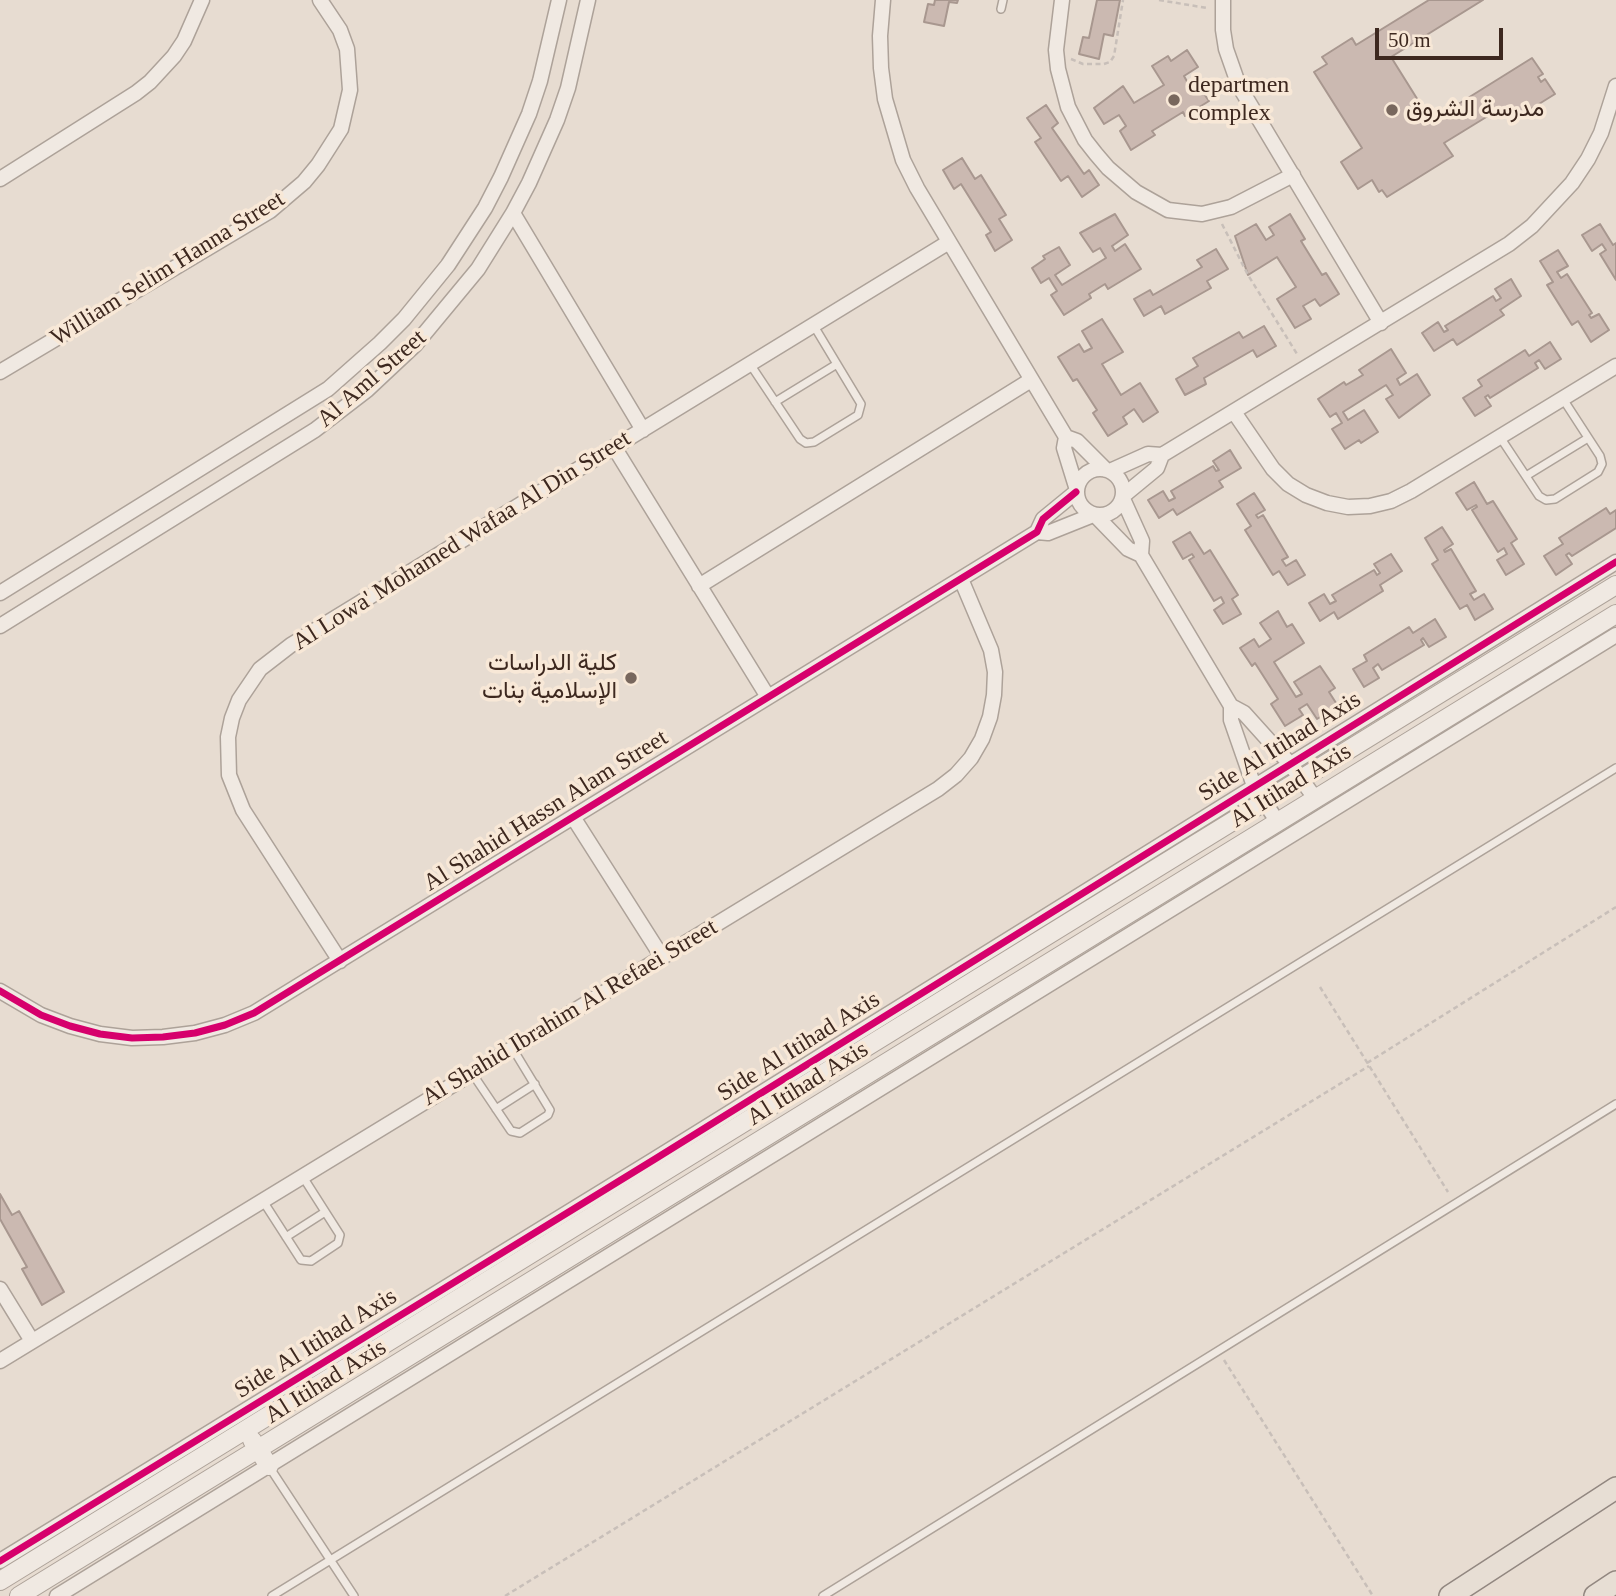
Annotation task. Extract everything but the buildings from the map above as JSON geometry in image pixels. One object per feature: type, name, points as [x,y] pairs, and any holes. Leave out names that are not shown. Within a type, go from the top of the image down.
[{"type":"main road","points":[[1450,1596],[1616,1488]]},
{"type":"main road","points":[[1595,1596],[1616,1582]]},
{"type":"street","points":[[0,179],[150,82],[184,41],[202,0]]},
{"type":"street","name":"William Selim Hanna Street","points":[[0,372],[270,211],[296,189],[318,165],[341,129],[351,90],[346,49],[340,30],[320,0]]},
{"type":"street","name":"Al Aml Street","points":[[0,593],[328,389],[404,318],[448,265],[502,177],[540,81],[559,0]]},
{"type":"street","name":"Al Aml Street","points":[[0,626],[315,429],[367,390],[438,321],[478,269],[530,183],[557,120],[577,55],[588,0]]},
{"type":"street","points":[[883,0],[881,68],[892,130],[912,179],[1066,437],[1077,441],[1122,484],[1123,497],[1142,541],[1141,555]]},
{"type":"street","points":[[1062,0],[1056,50],[1068,107],[1085,140],[1108,169],[1136,192],[1168,210],[1185,213],[1216,211],[1231,207],[1293,176]]},
{"type":"street","points":[[1222,5],[1226,49],[1239,86],[1381,323]]},
{"type":"street","points":[[1094,515],[1112,512],[1123,497],[1157,468],[1162,456],[1509,244],[1553,206],[1588,159],[1601,133],[1616,86]]},
{"type":"street","points":[[513,213],[643,430]]},
{"type":"street","name":"Al Lowa' Mohamed Wafaa Al Din Street","points":[[340,961],[243,810],[229,775],[228,737],[239,700],[260,669],[275,656],[948,242]]},
{"type":"street","points":[[1234,412],[1273,469],[1288,484],[1327,503],[1348,507],[1370,506],[1411,492],[1616,366]]},
{"type":"street","points":[[699,586],[1031,380]]},
{"type":"street","points":[[1066,437],[1064,448],[1082,508],[1094,515],[1128,549],[1141,555],[1231,706],[1232,723],[1254,786],[1276,821]]},
{"type":"street","points":[[614,447],[768,697]]},
{"type":"street","points":[[1076,491],[1078,483],[1092,470],[1108,470],[1148,454],[1162,456]]},
{"type":"street","name":"Al Shahid Hassn Alam Street","points":[[0,990],[41,1015],[70,1026],[100,1034],[132,1038],[163,1037],[215,1027],[254,1013],[1037,532],[1043,519],[1076,491]]},
{"type":"street","name":"Al Shahid Hassn Alam Street","points":[[1037,532],[1050,533],[1094,515]]},
{"type":"street","name":"Side Al Itihad Axis","points":[[0,1561],[667,1152],[1616,562]]},
{"type":"street","name":"Al Shahid Ibrahim Al Refaei Street","points":[[0,1361],[938,789],[956,775],[971,758],[990,717],[995,672],[991,650],[961,579]]},
{"type":"street","name":"Al Itihad Axis","points":[[0,1581],[1616,585]]},
{"type":"street","name":"Al Itihad Axis","points":[[19,1596],[1616,614]]},
{"type":"street","points":[[57,1596],[1616,635]]},
{"type":"street","points":[[1231,706],[1244,713],[1290,764],[1315,798]]},
{"type":"street","points":[[573,817],[662,957]]},
{"type":"street","points":[[0,1289],[32,1341]]},
{"type":"street","points":[[247,1431],[269,1466]]},
{"type":"lane","points":[[1001,9],[1003,0]]},
{"type":"lane","points":[[750,364],[800,439],[806,443],[814,442],[860,412],[860,401],[813,325]]},
{"type":"lane","points":[[775,402],[837,365]]},
{"type":"lane","points":[[1500,437],[1539,496],[1546,500],[1555,499],[1601,469],[1602,460],[1562,398]]},
{"type":"lane","points":[[1526,476],[1588,438]]},
{"type":"lane","points":[[272,1596],[1616,768]]},
{"type":"lane","points":[[472,1073],[511,1131],[520,1133],[549,1112],[548,1105],[513,1048]]},
{"type":"lane","points":[[496,1109],[535,1084]]},
{"type":"lane","points":[[823,1596],[1616,1104]]},
{"type":"lane","points":[[263,1201],[301,1259],[311,1261],[339,1241],[340,1235],[303,1176]]},
{"type":"lane","points":[[286,1237],[326,1212]]},
{"type":"lane","points":[[269,1466],[354,1596]]},
{"type":"path","points":[[1056,50],[1081,63],[1110,62],[1114,56],[1123,0]]},
{"type":"path","points":[[1158,0],[1222,5]]},
{"type":"path","points":[[1216,211],[1248,275],[1306,368]]},
{"type":"path","points":[[505,1596],[1368,1065],[1616,907]]},
{"type":"path","points":[[1320,988],[1455,1204]]},
{"type":"path","points":[[1219,1351],[1373,1596]]},
{"type":"cycle path","points":[[0,991],[41,1015],[70,1026],[100,1034],[132,1038],[195,1033],[254,1013],[1037,532],[1043,519],[1076,492]]},
{"type":"cycle path","points":[[0,1561],[655,1159],[1616,562]]},
{"type":"place","name":"departmen complex","points":[[1174,100]]},
{"type":"place","name":"مدرسة الشروق","points":[[1392,110]]},
{"type":"place","name":"كلية الدراسات الإسلامية بنات","points":[[631,678]]}]
